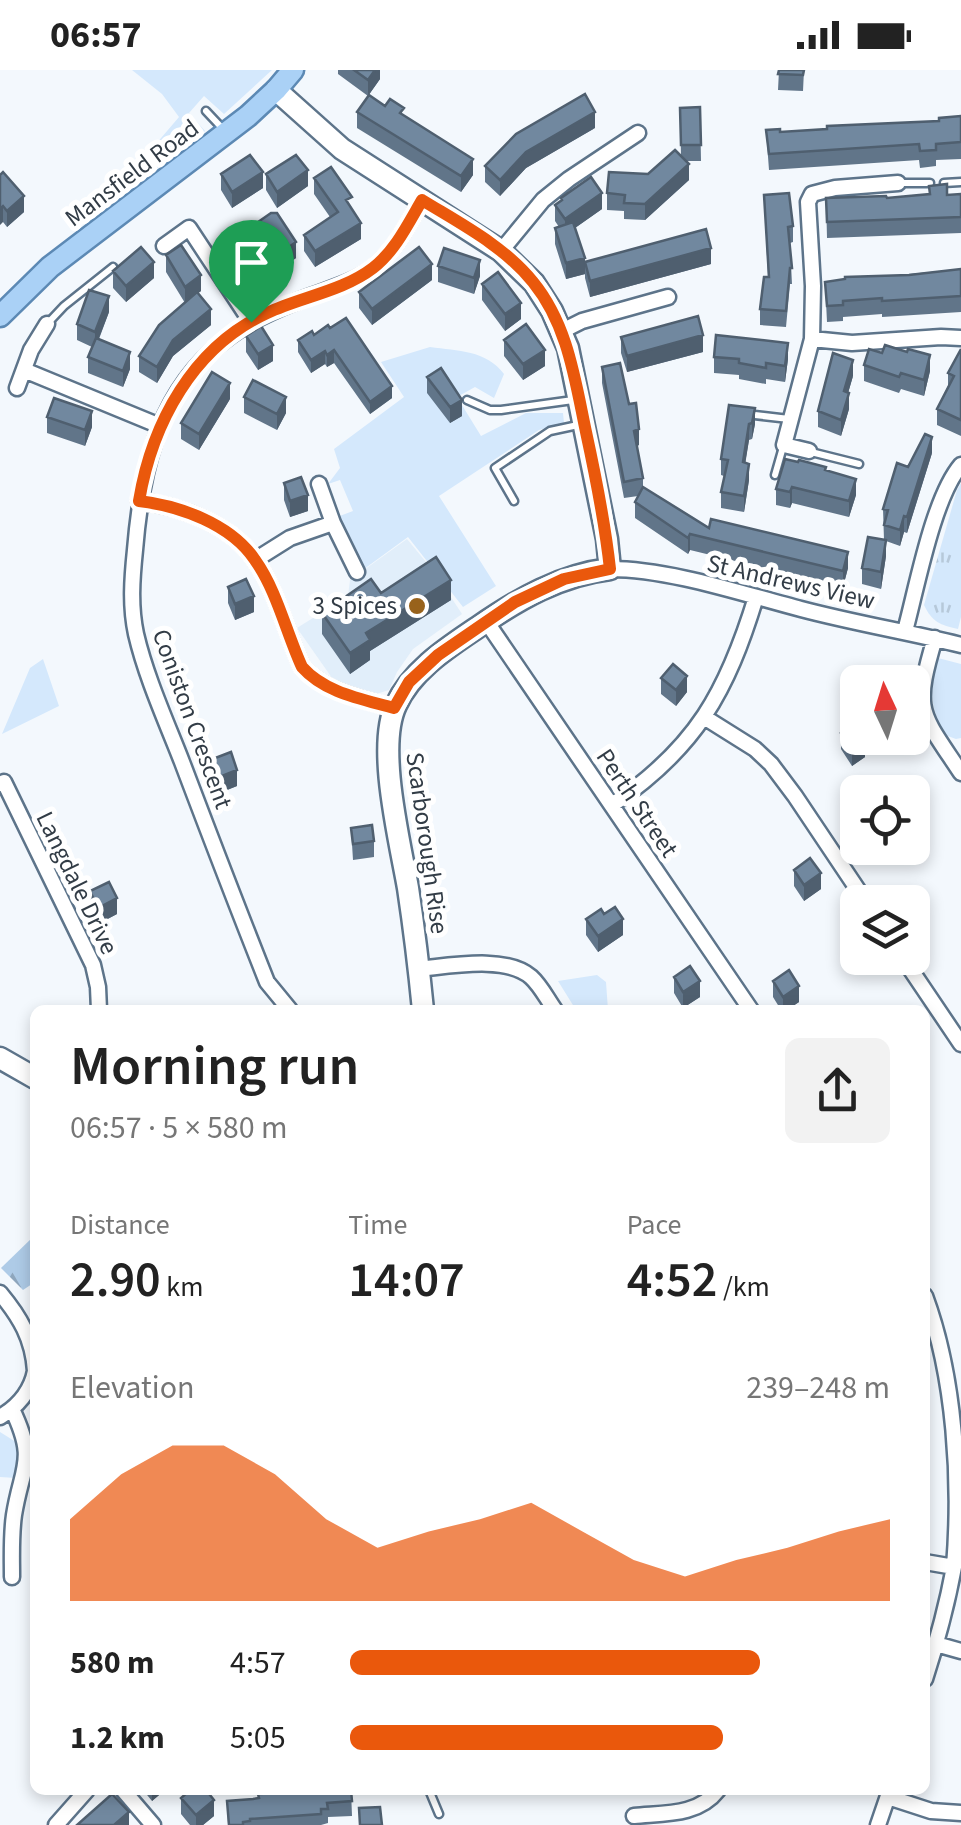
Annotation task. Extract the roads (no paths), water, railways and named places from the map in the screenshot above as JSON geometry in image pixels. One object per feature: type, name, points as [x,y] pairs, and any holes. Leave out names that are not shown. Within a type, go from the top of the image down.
[{"type":"main road","name":"Mansfield Road","points":[[0,316],[50,267],[226,133],[293,70]]},
{"type":"street","points":[[139,501],[159,503],[213,524],[234,538],[255,560],[270,587],[302,667],[310,676],[340,692],[394,708],[409,682],[438,655],[515,602],[579,574],[610,569],[568,348],[534,283],[501,250],[342,149],[276,90]]},
{"type":"street","points":[[501,250],[543,200],[638,133]]},
{"type":"street","points":[[809,451],[784,445],[812,339],[814,286],[808,202],[812,194],[835,188],[898,182]]},
{"type":"street","name":"Coniston Crescent","points":[[286,1005],[267,982],[158,702],[136,635],[132,597],[139,501],[160,426],[196,367],[266,313],[370,270],[396,244],[422,200]]},
{"type":"street","points":[[164,246],[189,228],[251,322]]},
{"type":"street","points":[[562,331],[582,321],[668,297]]},
{"type":"street","points":[[17,388],[31,350],[47,324]]},
{"type":"street","points":[[812,339],[852,343],[961,338]]},
{"type":"street","points":[[24,370],[160,426]]},
{"type":"street","points":[[905,631],[934,524],[950,479],[961,465]]},
{"type":"street","points":[[319,484],[333,523],[358,572]]},
{"type":"street","points":[[255,560],[290,538],[333,523]]},
{"type":"street","name":"St Andrews View","points":[[610,569],[651,572],[961,645]]},
{"type":"street","points":[[612,805],[662,767],[704,717],[733,666],[756,597]]},
{"type":"street","name":"Perth Street","points":[[486,621],[748,1005]]},
{"type":"street","points":[[934,638],[922,680],[923,711],[961,773]]},
{"type":"street","name":"Scarborough Rise","points":[[394,708],[388,740],[390,774],[422,1005]]},
{"type":"street","points":[[704,717],[770,764],[855,885]]},
{"type":"street","name":"Langdale Drive","points":[[0,784],[4,782],[92,965],[100,1005]]},
{"type":"street","points":[[419,969],[497,964],[514,967],[536,982],[552,1005]]},
{"type":"street","points":[[914,975],[961,1044]]},
{"type":"street","points":[[0,1058],[30,1075]]},
{"type":"street","points":[[0,1293],[30,1338]]},
{"type":"street","points":[[930,1313],[944,1360],[957,1440],[959,1496],[954,1567],[930,1663]]},
{"type":"street","points":[[12,1577],[14,1518],[26,1452],[22,1431],[6,1413],[30,1385]]},
{"type":"street","points":[[930,1563],[954,1567]]},
{"type":"street","points":[[936,1644],[961,1651]]},
{"type":"street","points":[[56,1825],[83,1795]]},
{"type":"street","points":[[128,1795],[153,1825]]},
{"type":"street","points":[[631,1821],[684,1812],[699,1807],[712,1795]]},
{"type":"street","points":[[878,1825],[888,1795]]},
{"type":"street","points":[[893,1795],[931,1812],[961,1813]]},
{"type":"lane","points":[[206,111],[226,133]]},
{"type":"lane","points":[[898,182],[930,183]]},
{"type":"lane","points":[[944,183],[961,182]]},
{"type":"lane","points":[[47,324],[113,267]]},
{"type":"lane","points":[[466,400],[490,410],[501,410],[580,398]]},
{"type":"lane","points":[[730,412],[790,419]]},
{"type":"lane","points":[[514,502],[494,468],[550,432],[584,424]]},
{"type":"lane","points":[[775,475],[784,445]]},
{"type":"lane","points":[[809,451],[858,464]]},
{"type":"lane","points":[[431,1795],[440,1814]]},
{"type":"place","name":"3 Spices","points":[[417,606]]}]
